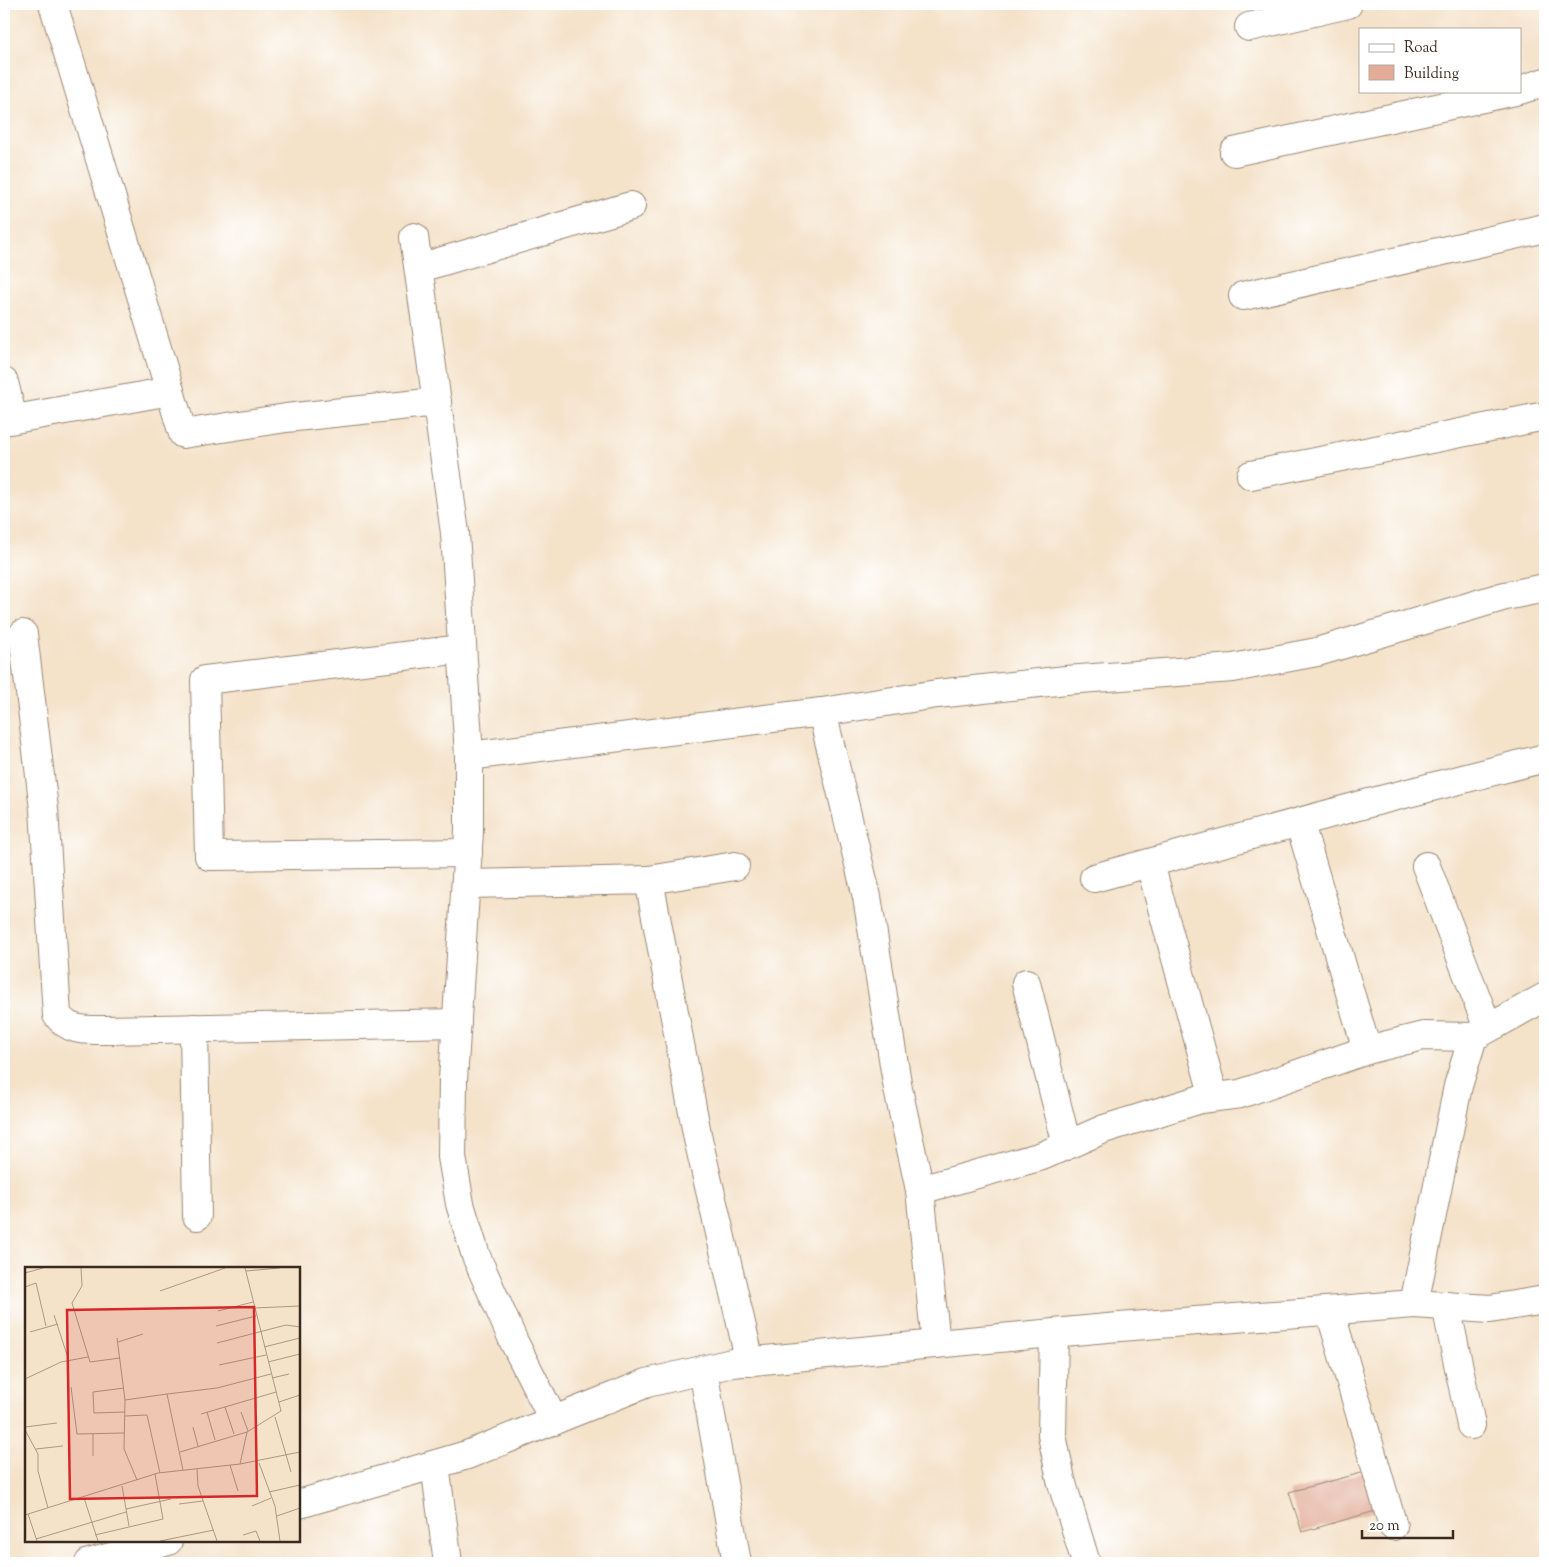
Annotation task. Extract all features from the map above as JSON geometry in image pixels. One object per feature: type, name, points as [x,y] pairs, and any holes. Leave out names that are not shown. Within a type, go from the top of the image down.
[{"type":"street","points":[[52,4],[183,434],[286,418],[437,402]]},
{"type":"street","points":[[1250,27],[1348,4]]},
{"type":"street","points":[[1522,89],[1545,82]]},
{"type":"street","points":[[1234,152],[1510,92]]},
{"type":"street","points":[[419,268],[631,206]]},
{"type":"street","points":[[1243,296],[1545,228]]},
{"type":"street","points":[[414,237],[455,533],[469,756],[468,853],[453,1080],[452,1157],[460,1204],[476,1256],[514,1342],[554,1421]]},
{"type":"street","points":[[4,382],[8,420],[170,391]]},
{"type":"street","points":[[1251,475],[1545,416]]},
{"type":"street","points":[[469,756],[822,712],[937,694],[1066,680],[1233,668],[1318,652],[1505,596],[1545,588]]},
{"type":"street","points":[[23,634],[44,809],[57,1015],[65,1025],[84,1030],[457,1023]]},
{"type":"street","points":[[462,649],[205,680],[208,856],[468,853]]},
{"type":"street","points":[[822,712],[867,897],[898,1089],[920,1190],[936,1344]]},
{"type":"street","points":[[1094,878],[1300,824],[1369,803],[1545,758]]},
{"type":"street","points":[[1300,824],[1367,1050]]},
{"type":"street","points":[[1150,864],[1214,1097]]},
{"type":"street","points":[[466,884],[649,880],[736,866]]},
{"type":"street","points":[[1414,1304],[1458,1086],[1480,1033],[1426,866]]},
{"type":"street","points":[[649,880],[698,1139],[750,1362]]},
{"type":"street","points":[[1026,983],[1066,1145]]},
{"type":"street","points":[[920,1190],[1042,1156],[1104,1129],[1201,1099],[1240,1094],[1367,1050],[1424,1036],[1480,1033],[1545,997]]},
{"type":"street","points":[[194,1028],[198,1216]]},
{"type":"street","points":[[300,1504],[467,1455],[647,1383],[732,1363],[1054,1333],[1414,1304],[1490,1309],[1545,1300]]},
{"type":"street","points":[[1446,1306],[1471,1425]]},
{"type":"street","points":[[1330,1311],[1393,1526]]},
{"type":"street","points":[[1054,1333],[1052,1435],[1061,1480],[1086,1563]]},
{"type":"street","points":[[703,1370],[738,1563]]},
{"type":"street","points":[[435,1465],[448,1563]]},
{"type":"street","points":[[105,1561],[165,1542]]},
{"type":"building","points":[[1369,1471],[1379,1510],[1302,1532],[1289,1492]]}]
